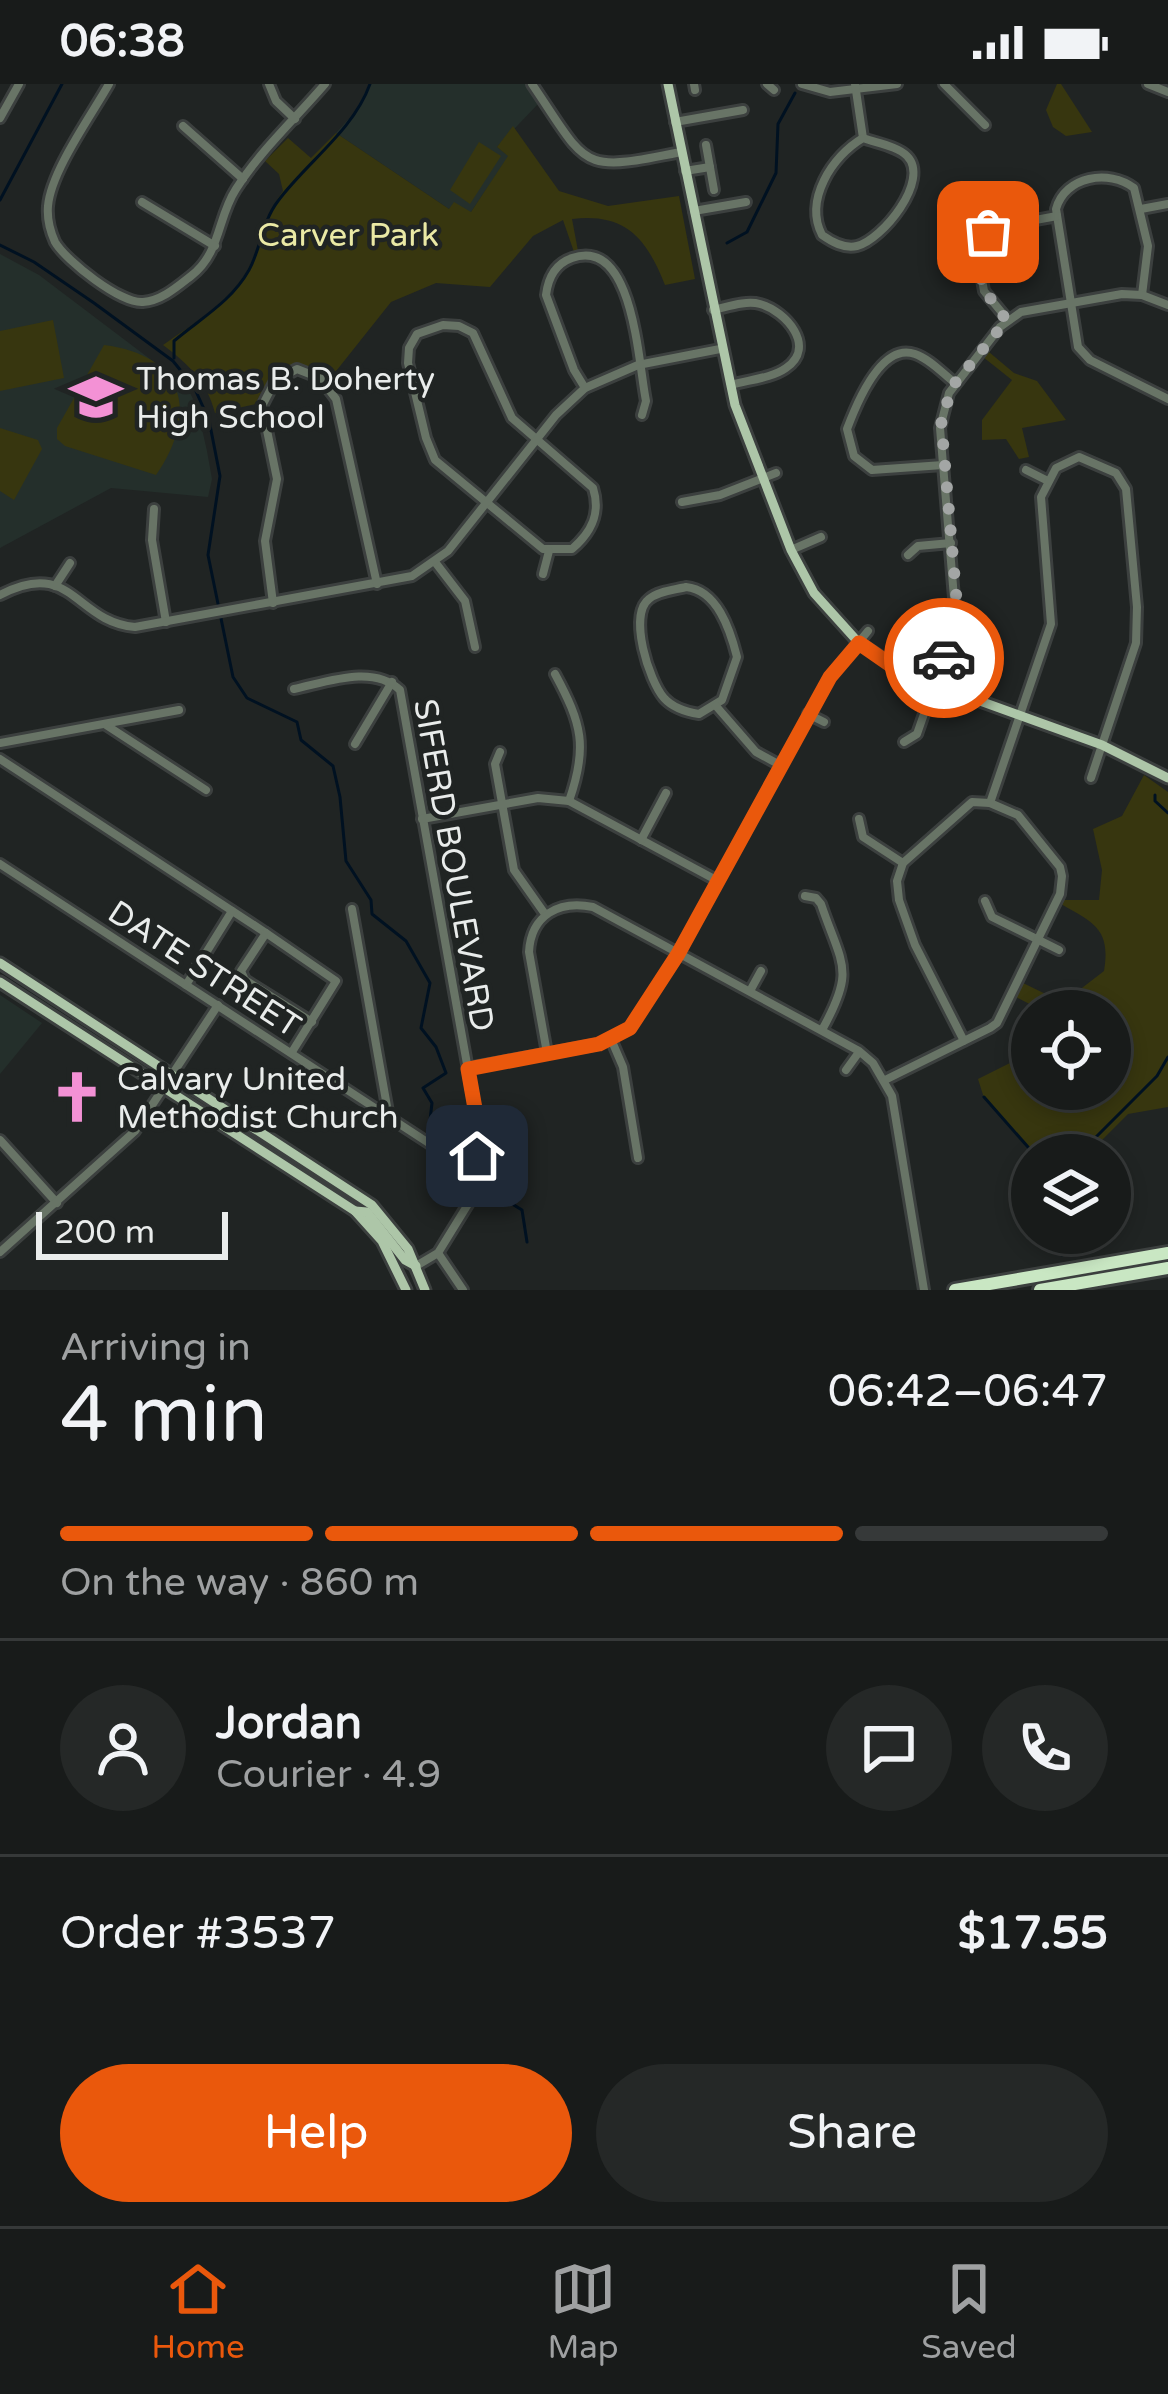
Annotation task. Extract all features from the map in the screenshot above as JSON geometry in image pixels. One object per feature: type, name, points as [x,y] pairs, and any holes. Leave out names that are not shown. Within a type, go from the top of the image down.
[{"type":"highway","points":[[955,1290],[1168,1253]]},
{"type":"highway","points":[[1040,1290],[1168,1268]]},
{"type":"main road","points":[[668,84],[729,385],[791,550],[814,593],[859,643],[895,668],[1102,745],[1168,778]]},
{"type":"main road","points":[[0,963],[372,1205],[399,1235],[425,1290]]},
{"type":"main road","points":[[2,983],[26,980]]},
{"type":"main road","points":[[2,983],[355,1211],[382,1241],[406,1290]]},
{"type":"main road","points":[[274,1157],[294,1153]]},
{"type":"main road","points":[[355,1211],[367,1212],[405,1260],[416,1266]]},
{"type":"street","points":[[1,115],[19,84]]},
{"type":"street","points":[[109,84],[50,196],[48,220],[55,242],[69,259],[136,303],[163,296],[200,269],[215,246],[229,202],[243,178],[325,84]]},
{"type":"street","points":[[268,84],[276,101],[295,119]]},
{"type":"street","points":[[532,84],[579,152],[595,162],[619,164],[681,152]]},
{"type":"street","points":[[802,84],[822,92],[896,84]]},
{"type":"street","points":[[944,84],[985,125]]},
{"type":"street","points":[[1148,84],[1168,92]]},
{"type":"street","points":[[855,87],[863,138]]},
{"type":"street","points":[[675,122],[743,110]]},
{"type":"street","points":[[183,126],[243,178]]},
{"type":"street","points":[[863,138],[905,154],[914,166],[915,182],[872,237],[861,245],[847,246],[822,235],[815,208],[838,159],[863,138]]},
{"type":"street","points":[[706,145],[714,190]]},
{"type":"street","points":[[685,171],[710,167]]},
{"type":"street","points":[[1142,295],[1148,254],[1135,188],[1111,177],[1071,184],[1060,197],[1057,216],[1081,359],[1168,399]]},
{"type":"street","points":[[142,202],[215,246]]},
{"type":"street","points":[[693,211],[746,202]]},
{"type":"street","points":[[1141,209],[1168,204]]},
{"type":"street","points":[[1007,320],[987,298],[976,274],[978,251],[988,232],[1000,226],[1057,216]]},
{"type":"street","points":[[585,388],[546,295],[555,269],[574,257],[602,259],[621,277],[646,401],[642,415]]},
{"type":"street","points":[[904,742],[917,734],[956,622],[941,418],[955,383],[1007,320],[1030,310],[1142,295],[1168,305]]},
{"type":"street","points":[[712,310],[763,305],[787,320],[799,338],[795,359],[785,369],[729,385]]},
{"type":"street","points":[[437,326],[459,326],[473,332],[512,418],[536,440],[592,488],[597,512],[586,536],[572,548],[549,550],[442,468],[426,439],[407,355],[417,334],[437,326]]},
{"type":"street","points":[[0,595],[36,580],[56,586],[119,625],[135,627],[412,576],[435,562],[565,404],[585,388],[638,365],[720,349]]},
{"type":"street","points":[[943,465],[872,470],[854,456],[847,428],[879,369],[897,353],[922,357],[955,383]]},
{"type":"street","points":[[273,603],[265,541],[277,479],[262,410],[272,385],[297,369],[311,372],[334,394],[378,584]]},
{"type":"street","points":[[990,803],[1051,623],[1040,512],[1048,481],[1061,463],[1085,458],[1116,473],[1126,489],[1137,632],[1091,778]]},
{"type":"street","points":[[1026,470],[1048,481]]},
{"type":"street","points":[[682,502],[720,495],[776,473]]},
{"type":"street","points":[[154,509],[152,540],[166,622]]},
{"type":"street","points":[[791,550],[821,537]]},
{"type":"street","points":[[908,555],[918,546],[950,543]]},
{"type":"street","points":[[543,574],[549,550]]},
{"type":"street","points":[[435,562],[465,601],[475,647]]},
{"type":"street","points":[[56,586],[70,563]]},
{"type":"street","points":[[686,586],[708,594],[736,657],[716,706],[699,714],[663,704],[636,606],[686,586]]},
{"type":"street","points":[[468,1069],[611,1039],[630,1028],[678,954],[830,677],[868,631]]},
{"type":"street","points":[[555,674],[574,708],[581,738],[579,771],[568,801]]},
{"type":"street","name":"SIFERD BOULEVARD","points":[[294,688],[361,676],[392,682],[400,690],[479,1131],[477,1156]]},
{"type":"street","points":[[355,744],[392,682]]},
{"type":"street","points":[[716,706],[756,752],[780,765]]},
{"type":"street","points":[[0,743],[179,710]]},
{"type":"street","points":[[808,714],[824,722]]},
{"type":"street","points":[[106,725],[206,790]]},
{"type":"street","points":[[500,752],[496,764],[514,870],[545,914]]},
{"type":"street","points":[[0,759],[336,981],[292,1052]]},
{"type":"street","points":[[766,791],[780,798]]},
{"type":"street","points":[[641,840],[666,793]]},
{"type":"street","points":[[422,819],[538,798],[568,801],[718,881]]},
{"type":"street","points":[[885,1080],[964,1041],[997,1023],[1060,894],[1060,867],[1024,820],[990,803],[966,805],[903,863],[897,881],[915,945],[964,1041]]},
{"type":"street","points":[[859,819],[863,837],[903,863]]},
{"type":"street","name":"DATE STREET","points":[[0,864],[444,1153]]},
{"type":"street","points":[[805,896],[821,904],[845,974],[842,994],[822,1030]]},
{"type":"street","points":[[985,901],[992,916],[1059,950]]},
{"type":"street","points":[[547,1053],[529,952],[534,926],[545,914],[569,904],[593,907],[859,1051],[885,1080],[892,1096],[924,1290]]},
{"type":"street","points":[[352,908],[388,1114]]},
{"type":"street","points":[[186,985],[232,911]]},
{"type":"street","points":[[266,933],[241,971],[244,980],[312,1022]]},
{"type":"street","points":[[750,992],[761,971]]},
{"type":"street","points":[[0,1252],[135,1132],[218,1005]]},
{"type":"street","points":[[620,1015],[630,1028]]},
{"type":"street","points":[[611,1039],[623,1067],[638,1158]]},
{"type":"street","points":[[846,1070],[859,1051]]},
{"type":"street","points":[[0,1140],[57,1204]]},
{"type":"street","points":[[416,1266],[438,1252],[470,1201]]},
{"type":"street","points":[[438,1252],[463,1290]]},
{"type":"shaded area","points":[[369,84],[526,84],[538,104],[497,147],[509,156],[471,212],[449,209],[336,133],[355,112]]},
{"type":"shaded area","name":"Thomas B. Doherty High School","points":[[0,254],[39,275],[187,387],[207,451],[212,479],[208,497],[111,488],[0,548]]},
{"type":"shaded area","points":[[0,995],[42,1023],[0,1074]]},
{"type":"green space","points":[[1057,84],[1092,132],[1066,136],[1053,127],[1046,110]]},
{"type":"green space","name":"Carver Park","points":[[513,126],[559,191],[608,206],[679,196],[695,279],[665,285],[641,241],[606,220],[572,219],[578,251],[574,252],[563,220],[533,236],[490,287],[436,283],[391,302],[329,380],[307,368],[287,369],[269,381],[256,404],[215,413],[195,374],[163,345],[221,302],[248,269],[283,191],[279,174],[265,161],[288,138],[311,158],[336,133],[449,209],[454,202],[471,212],[508,156],[497,147]]},
{"type":"green space","points":[[479,142],[501,156],[470,204],[450,190]]},
{"type":"green space","points":[[53,320],[64,378],[0,391],[0,331]]},
{"type":"green space","points":[[104,345],[152,361],[176,390],[177,430],[156,475],[65,446],[57,439],[57,428]]},
{"type":"green space","points":[[983,347],[1014,373],[1037,381],[1066,420],[1022,428],[1029,457],[1019,459],[1006,439],[982,440],[982,420],[1012,380],[978,353]]},
{"type":"green space","points":[[0,428],[38,440],[42,449],[14,500],[0,491]]},
{"type":"green space","points":[[1144,775],[1168,792],[1168,1107],[1128,1114],[1108,1134],[1015,1134],[984,1098],[978,1079],[1011,1062],[1011,1110],[1131,1110],[1131,990],[1079,990],[1104,971],[1105,945],[1098,929],[1061,904],[1063,900],[1099,900],[1102,870],[1093,829],[1122,816]]},
{"type":"waterway","points":[[0,200],[62,84]]},
{"type":"waterway","points":[[174,358],[174,341],[242,281],[273,209],[353,117],[370,84]]},
{"type":"waterway","points":[[727,243],[747,232],[776,173],[778,124],[795,93]]},
{"type":"waterway","points":[[0,245],[94,303],[173,361],[194,387],[209,420],[220,476],[208,555],[233,677],[247,698],[297,722],[301,740],[333,766],[346,861],[371,900],[372,914],[406,941],[430,983],[421,1028],[436,1047],[446,1073],[423,1088],[432,1103],[429,1129],[438,1140],[461,1151]]},
{"type":"waterway","points":[[1155,795],[1168,813]]},
{"type":"waterway","points":[[1099,1134],[1157,1076],[1168,1057]]},
{"type":"waterway","points":[[984,1097],[1017,1134]]},
{"type":"waterway","points":[[483,1186],[522,1210],[527,1242]]},
{"type":"way so far","points":[[944,658],[957,605],[941,418],[955,383],[1007,320],[984,292],[978,251],[988,232]]},
{"type":"place","name":"Thomas B. Doherty High School","points":[[96,397]]},
{"type":"place","name":"Calvary United Methodist Church","points":[[77,1097]]},
{"type":"route","points":[[477,1156],[479,1131],[468,1069],[599,1044],[630,1028],[678,954],[830,677],[859,643],[908,676],[934,686],[944,658]]}]
